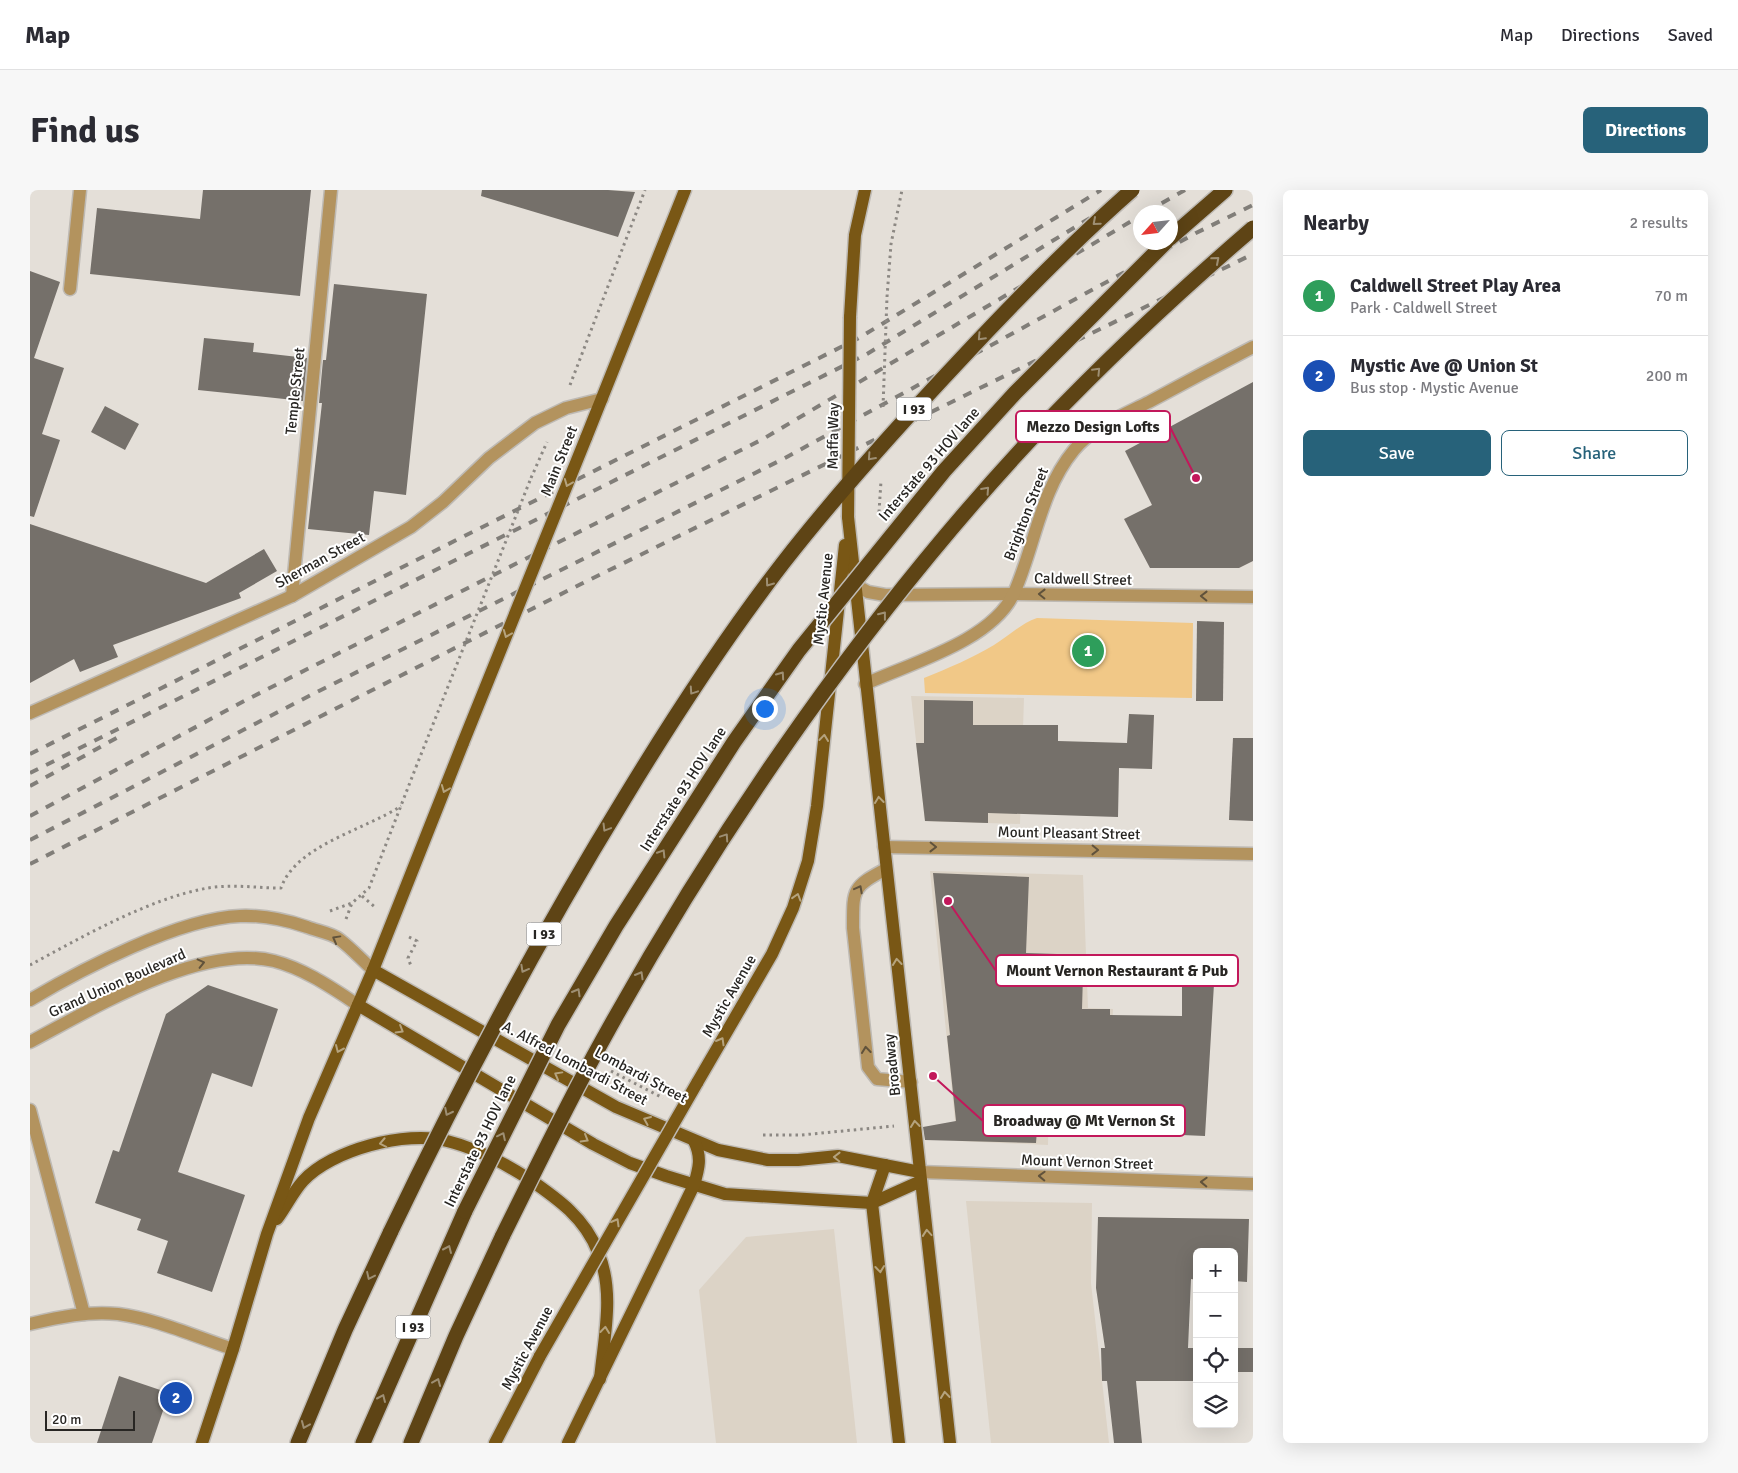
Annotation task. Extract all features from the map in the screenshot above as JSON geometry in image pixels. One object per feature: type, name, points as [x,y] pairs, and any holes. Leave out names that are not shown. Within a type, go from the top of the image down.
[{"type":"highway","name":"I 93","points":[[298,1443],[345,1330],[488,1034],[542,938],[657,744],[720,650],[783,563],[852,479],[913,410],[1079,237],[1132,190]]},
{"type":"highway","points":[[1178,231],[1225,190]]},
{"type":"highway","points":[[411,1443],[456,1336],[503,1235],[600,1044],[656,948],[714,855],[832,681],[903,588],[1044,425],[1121,347],[1253,228]]},
{"type":"highway","name":"Interstate 93 HOV lane","points":[[363,1443],[465,1211],[558,1025],[616,926],[734,742],[799,650],[944,471],[1015,393],[1158,250]]},
{"type":"main road","name":"Main Street","points":[[373,970],[686,190]]},
{"type":"main road","name":"Maffa Way","points":[[865,190],[855,235],[850,317],[848,517],[865,684]]},
{"type":"main road","name":"Mystic Avenue","points":[[495,1443],[540,1356],[600,1249],[772,954],[794,908],[808,861],[817,806],[848,517]]},
{"type":"main road","name":"Broadway","points":[[865,684],[950,1443]]},
{"type":"main road","points":[[202,1443],[233,1349],[267,1234],[309,1118],[373,970]]},
{"type":"main road","name":"A. Alfred Lombardi Street","points":[[373,970],[616,1107],[694,1141],[718,1150],[768,1160],[798,1160],[838,1156],[885,1164],[921,1176]]},
{"type":"main road","points":[[358,1005],[594,1144],[630,1163],[725,1194],[872,1203],[921,1176]]},
{"type":"main road","points":[[267,1234],[303,1181],[324,1164],[350,1151],[411,1138],[446,1140],[478,1152],[512,1168],[549,1193],[571,1210],[587,1229],[599,1252],[605,1274],[608,1304],[600,1379]]},
{"type":"main road","points":[[568,1443],[694,1184],[699,1168],[700,1153],[694,1141]]},
{"type":"main road","points":[[885,1164],[872,1203],[899,1443]]},
{"type":"street","points":[[70,289],[80,190]]},
{"type":"street","name":"Temple Street","points":[[292,596],[331,190]]},
{"type":"street","name":"Brighton Street","points":[[865,684],[968,638],[995,618],[1014,594],[1037,524],[1059,471],[1074,450],[1099,428],[1253,347]]},
{"type":"street","name":"Sherman Street","points":[[30,713],[292,596],[411,527],[443,502],[489,458],[535,423],[566,408],[602,399]]},
{"type":"street","name":"Caldwell Street","points":[[854,584],[868,592],[885,595],[1014,594],[1253,597]]},
{"type":"street","name":"Mount Pleasant Street","points":[[884,847],[1253,854]]},
{"type":"street","points":[[886,869],[861,882],[856,891],[853,906],[853,928],[868,1068],[877,1079],[910,1082]]},
{"type":"street","name":"Grand Union Boulevard","points":[[30,1000],[92,966],[135,947],[174,932],[211,921],[239,916],[265,917],[290,922],[338,938],[373,970]]},
{"type":"street","name":"Grand Union Boulevard","points":[[30,1042],[162,976],[194,965],[221,959],[249,957],[275,961],[322,981],[358,1005]]},
{"type":"street","points":[[30,1110],[84,1314]]},
{"type":"street","name":"Mount Vernon Street","points":[[921,1176],[1253,1184]]},
{"type":"street","points":[[30,1324],[84,1314],[118,1314],[150,1321],[233,1349]]},
{"type":"path","points":[[568,388],[645,190]]},
{"type":"path","points":[[887,297],[891,244],[902,190]]},
{"type":"path","name":"Main Street","points":[[401,806],[544,449]]},
{"type":"path","points":[[281,888],[290,871],[314,850],[372,823],[401,806]]},
{"type":"path","points":[[352,903],[369,888],[401,806]]},
{"type":"path","points":[[409,937],[416,941],[408,958],[410,966],[415,969]]},
{"type":"path","name":"Lombardi Street","points":[[602,1067],[665,1098]]},
{"type":"path","points":[[754,1135],[802,1135],[915,1123]]},
{"type":"shaded area","points":[[1037,618],[1193,623],[1192,698],[925,693],[924,678],[977,654],[999,642],[1025,623]]},
{"type":"shaded area","points":[[911,696],[1024,698],[1020,824],[925,821]]},
{"type":"shaded area","points":[[930,871],[1083,875],[1088,1008],[1113,1009],[1111,1059],[1049,1081],[1048,1145],[957,1141]]},
{"type":"shaded area","points":[[966,1201],[1092,1203],[1091,1283],[1109,1443],[991,1443]]},
{"type":"shaded area","points":[[834,1229],[857,1443],[716,1443],[699,1290],[746,1237]]},
{"type":"building","points":[[203,190],[311,190],[300,296],[90,274],[97,208],[200,219]]},
{"type":"building","points":[[482,190],[608,190],[635,192],[618,237],[481,196]]},
{"type":"building","points":[[30,271],[60,282],[34,358],[64,368],[42,434],[60,440],[34,517],[30,516]]},
{"type":"building","points":[[334,284],[427,294],[406,495],[374,491],[369,535],[308,529],[322,403],[319,403],[323,360],[326,360]]},
{"type":"building","points":[[204,338],[254,343],[253,352],[307,358],[303,401],[198,390]]},
{"type":"building","points":[[1253,382],[1253,561],[1239,568],[1150,568],[1124,519],[1152,505],[1125,451]]},
{"type":"building","points":[[105,406],[139,424],[125,450],[91,432]]},
{"type":"building","points":[[30,524],[206,583],[264,549],[277,571],[239,593],[241,598],[113,645],[118,657],[80,672],[74,659],[30,683]]},
{"type":"building","points":[[1197,621],[1224,622],[1223,701],[1196,701]]},
{"type":"building","points":[[924,700],[973,701],[973,725],[1058,725],[1058,741],[1127,743],[1129,714],[1154,715],[1152,769],[1119,768],[1118,817],[988,813],[988,823],[925,821],[916,743],[924,743]]},
{"type":"building","points":[[1233,738],[1253,738],[1253,821],[1229,820]]},
{"type":"building","points":[[933,873],[1029,877],[1026,953],[1057,954],[1057,973],[1083,975],[1082,1009],[1110,1009],[1110,1015],[1182,1016],[1182,967],[1215,967],[1205,1136],[1092,1131],[1091,1135],[1037,1130],[1036,1143],[925,1140],[923,1127],[956,1121],[947,1036],[950,1035]]},
{"type":"building","points":[[208,985],[278,1009],[252,1087],[212,1073],[178,1172],[245,1195],[212,1292],[157,1273],[168,1241],[137,1230],[141,1219],[95,1203],[113,1150],[119,1152],[166,1014]]},
{"type":"building","points":[[1098,1217],[1249,1219],[1247,1282],[1238,1281],[1238,1248],[1193,1248],[1193,1279],[1191,1279],[1188,1348],[1193,1348],[1193,1381],[1136,1381],[1142,1443],[1114,1443],[1107,1381],[1102,1381],[1101,1348],[1105,1348],[1096,1288]]},
{"type":"building","points":[[1238,1348],[1253,1348],[1253,1372],[1238,1372]]},
{"type":"building","points":[[119,1376],[169,1393],[152,1443],[97,1443]]},
{"type":"railway","points":[[30,754],[859,338],[1101,190]]},
{"type":"railway","points":[[30,773],[867,354],[1136,190]]},
{"type":"railway","points":[[1158,205],[1185,190]]},
{"type":"railway","points":[[30,840],[309,696],[785,458],[1196,233],[1253,205]]},
{"type":"railway","points":[[30,816],[248,699],[763,439],[1133,220]]},
{"type":"railway","points":[[30,864],[581,584],[1253,254]]},
{"type":"railway","points":[[30,786],[120,736]]},
{"type":"place","name":"Mezzo Design Lofts","points":[[1196,478]]},
{"type":"place","name":"Caldwell Street Play Area","points":[[1088,651]]},
{"type":"place","name":"Mount Vernon Restaurant & Pub","points":[[948,901]]},
{"type":"place","name":"Broadway @ Mt Vernon St","points":[[933,1076]]},
{"type":"place","name":"Mystic Ave @ Union St","points":[[176,1398]]}]
